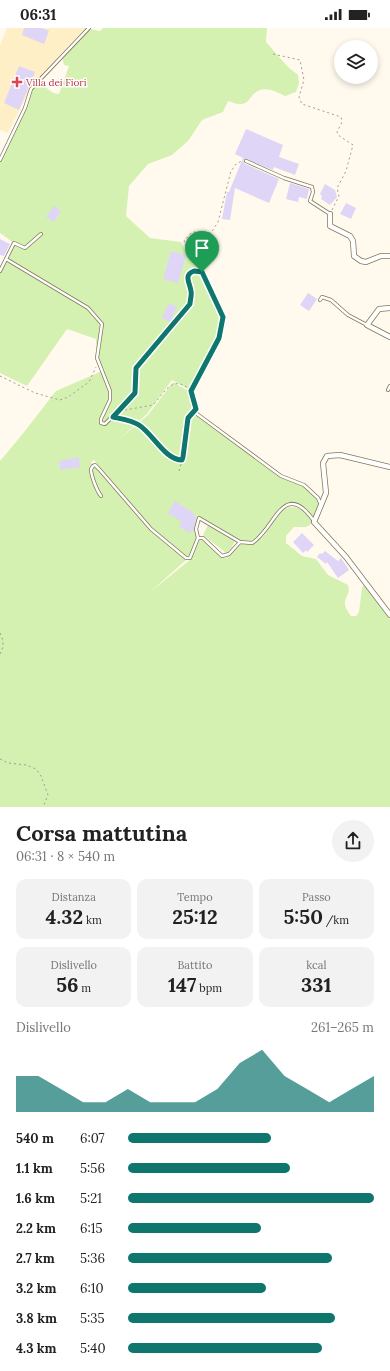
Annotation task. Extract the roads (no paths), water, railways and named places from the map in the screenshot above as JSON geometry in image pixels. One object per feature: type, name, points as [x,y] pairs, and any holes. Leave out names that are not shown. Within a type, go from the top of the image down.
[{"type":"street","points":[[330,214],[330,226],[350,236],[353,241],[354,256],[357,259],[366,262],[381,256],[390,256]]},
{"type":"street","points":[[390,308],[379,308],[367,325],[390,337]]},
{"type":"street","points":[[390,466],[340,455],[327,456],[323,463],[326,493],[322,507],[314,522],[346,557],[390,614]]},
{"type":"lane","points":[[0,160],[31,90],[38,80],[89,28]]},
{"type":"lane","points":[[246,161],[284,178],[312,187],[313,192],[310,201],[330,214]]},
{"type":"lane","points":[[0,271],[14,243],[25,248],[40,234]]},
{"type":"lane","points":[[6,259],[88,308],[102,324],[97,358],[110,391],[110,400],[101,419],[101,423],[105,424],[135,393],[136,368],[190,304],[191,291],[187,278],[191,272],[202,272],[223,317],[219,338],[191,391],[197,414],[281,476],[308,488],[318,498],[322,507]]},
{"type":"lane","points":[[320,300],[322,297],[331,300],[348,315],[367,325]]},
{"type":"lane","points":[[388,390],[390,386]]},
{"type":"lane","points":[[101,496],[97,491],[97,485],[91,475],[90,468],[95,465],[151,529],[186,558],[190,558],[198,538],[196,529],[199,518],[240,542],[252,543],[258,539],[280,508],[290,504],[296,504],[302,508],[314,522]]},
{"type":"lane","points":[[198,538],[203,538],[222,556],[225,556],[240,542]]},
{"type":"place","name":"Villa dei Fiori","points":[[17,82]]}]
